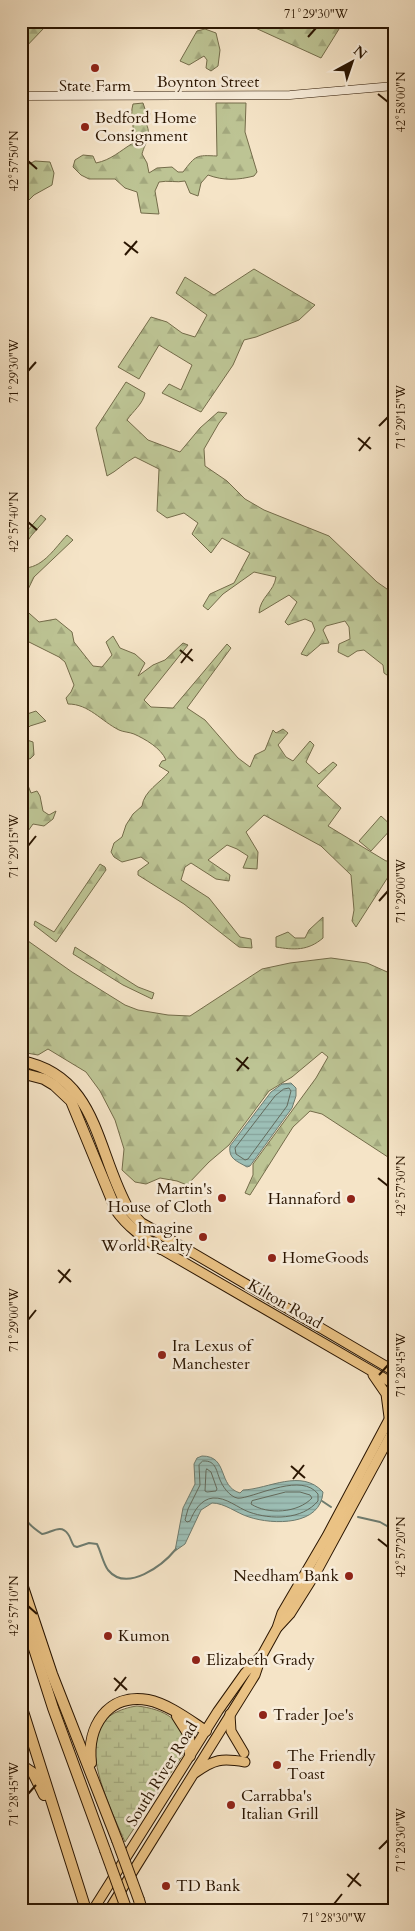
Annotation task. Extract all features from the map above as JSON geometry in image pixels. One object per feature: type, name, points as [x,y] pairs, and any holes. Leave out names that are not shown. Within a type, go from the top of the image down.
[{"type":"highway","points":[[21,1060],[53,1071],[76,1091],[87,1109],[129,1210],[141,1223],[164,1236]]},
{"type":"highway","points":[[21,1073],[49,1082],[63,1092],[71,1101],[116,1210],[132,1228],[161,1250]]},
{"type":"highway","points":[[21,1581],[52,1674],[141,1905]]},
{"type":"highway","points":[[21,1608],[42,1676],[126,1909]]},
{"type":"highway","points":[[92,1774],[90,1741],[94,1728],[106,1712],[124,1702],[135,1699],[158,1703],[206,1731]]},
{"type":"highway","points":[[21,1705],[75,1874]]},
{"type":"highway","points":[[173,1711],[189,1735],[190,1756]]},
{"type":"highway","points":[[21,1765],[33,1773],[41,1788],[88,1908]]},
{"type":"highway","points":[[388,1910],[394,1907]]},
{"type":"main road","name":"Kilton Road","points":[[164,1236],[394,1371]]},
{"type":"main road","name":"Kilton Road","points":[[161,1250],[394,1384]]},
{"type":"main road","points":[[380,1362],[394,1364]]},
{"type":"main road","points":[[363,1367],[374,1376],[384,1389],[388,1401],[388,1420]]},
{"type":"main road","name":"South River Road","points":[[109,1910],[255,1675],[261,1657],[277,1628],[282,1613],[328,1536],[394,1410]]},
{"type":"main road","name":"South River Road","points":[[277,1628],[295,1607],[317,1571],[394,1429]]},
{"type":"main road","name":"South River Road","points":[[88,1908],[245,1673],[261,1657]]},
{"type":"main road","points":[[193,1774],[216,1760],[244,1757],[231,1731],[230,1713]]},
{"type":"street","name":"Boynton Street","points":[[21,96],[290,95],[394,86]]},
{"type":"green space","points":[[21,21],[37,21],[44,28],[21,52]]},
{"type":"green space","points":[[240,21],[344,21],[321,58]]},
{"type":"green space","points":[[205,29],[216,33],[220,50],[218,66],[211,71],[206,68],[207,60],[204,56],[189,65],[180,61],[197,31]]},
{"type":"green space","points":[[143,103],[145,109],[150,113],[149,120],[145,121],[148,139],[142,154],[147,163],[149,173],[157,168],[172,167],[178,172],[183,172],[197,157],[217,156],[216,103],[246,103],[245,132],[257,172],[254,176],[237,179],[225,179],[208,175],[201,183],[198,196],[190,193],[185,181],[159,182],[155,191],[159,214],[141,213],[137,192],[125,188],[115,179],[89,179],[81,175],[73,167],[75,160],[83,155],[93,156],[96,163],[101,162],[133,143],[133,104]]},
{"type":"green space","points":[[35,161],[50,162],[54,173],[52,185],[34,195],[22,207],[24,228],[21,228],[21,168]]},
{"type":"green space","points":[[254,269],[315,305],[299,320],[244,340],[233,365],[201,412],[162,393],[169,384],[181,390],[192,365],[159,345],[139,379],[118,367],[151,317],[167,322],[182,333],[195,337],[207,315],[176,293],[185,277],[214,295]]},
{"type":"green space","points":[[126,382],[145,393],[140,404],[127,420],[148,440],[180,452],[200,428],[218,412],[227,413],[204,449],[205,466],[227,481],[245,499],[264,510],[329,536],[377,582],[394,594],[394,680],[384,673],[383,665],[364,650],[357,651],[348,657],[338,652],[339,644],[350,639],[349,627],[345,621],[326,626],[323,630],[329,643],[321,644],[307,656],[301,654],[315,630],[312,622],[305,619],[288,625],[285,622],[297,602],[289,595],[259,613],[260,607],[273,587],[276,577],[254,572],[223,594],[208,610],[203,606],[210,594],[234,583],[250,553],[222,538],[211,553],[192,534],[198,523],[184,513],[167,518],[157,511],[159,469],[135,457],[107,476],[96,428]]},
{"type":"green space","points":[[41,515],[46,519],[21,551],[21,538]]},
{"type":"green space","points":[[67,535],[73,540],[34,577],[21,604],[21,565],[26,568],[38,564],[49,556]]},
{"type":"green space","points":[[21,606],[39,622],[56,619],[72,632],[74,642],[93,666],[102,667],[112,655],[106,642],[113,636],[120,648],[135,654],[145,663],[138,676],[153,665],[165,660],[183,643],[188,645],[144,700],[151,707],[173,708],[227,644],[231,648],[187,708],[205,720],[238,758],[250,767],[255,755],[265,750],[273,730],[276,733],[283,729],[288,733],[278,745],[286,757],[293,761],[310,741],[314,745],[306,762],[319,774],[333,762],[337,765],[317,786],[341,808],[328,826],[386,861],[394,860],[394,877],[388,877],[356,927],[352,921],[354,910],[351,875],[321,846],[264,815],[246,832],[258,852],[257,869],[243,868],[248,856],[227,845],[208,860],[230,875],[229,881],[216,879],[191,863],[185,867],[181,880],[209,898],[240,937],[251,939],[252,948],[239,947],[184,904],[138,875],[138,871],[149,863],[141,857],[122,862],[114,857],[111,852],[114,843],[122,837],[126,825],[133,814],[142,806],[149,792],[169,772],[159,766],[162,761],[166,760],[157,748],[143,738],[119,730],[89,710],[68,704],[66,698],[74,685],[65,662],[59,657],[21,638]]},
{"type":"green space","points":[[36,711],[46,721],[30,726],[23,733],[24,739],[33,742],[34,755],[30,759],[21,755],[21,712],[24,715]]},
{"type":"green space","points":[[23,773],[31,793],[37,791],[40,796],[43,811],[49,815],[56,811],[53,819],[44,826],[33,824],[21,841],[21,780]]},
{"type":"green space","points":[[381,816],[393,827],[371,851],[359,841]]},
{"type":"green space","points":[[100,864],[106,870],[56,942],[34,925],[35,921],[54,932]]},
{"type":"green space","points":[[323,917],[323,938],[317,942],[301,948],[276,947],[276,937],[288,932],[295,938],[305,938],[309,930]]},
{"type":"green space","points":[[21,936],[72,972],[125,1005],[138,1010],[168,1015],[190,1016],[262,969],[290,963],[331,958],[367,963],[394,975],[394,1161],[322,1114],[310,1111],[293,1127],[250,1195],[245,1193],[253,1175],[253,1164],[316,1078],[328,1057],[322,1052],[292,1077],[269,1091],[229,1145],[187,1185],[160,1178],[146,1184],[135,1182],[122,1170],[124,1149],[115,1120],[100,1091],[86,1072],[48,1049],[38,1055],[21,1052],[21,979],[24,964]]},
{"type":"green space","points":[[75,947],[138,987],[154,993],[152,999],[123,985],[73,954]]},
{"type":"green space","points":[[137,1706],[156,1710],[172,1718],[182,1731],[186,1750],[125,1842],[103,1790],[96,1761],[96,1735],[102,1723],[112,1714]]},
{"type":"water","points":[[291,1083],[296,1088],[296,1096],[292,1108],[250,1166],[247,1167],[237,1161],[230,1154],[230,1146],[271,1092],[282,1084]]},
{"type":"water","points":[[202,1456],[210,1457],[216,1461],[228,1484],[240,1493],[243,1490],[284,1482],[305,1481],[323,1492],[320,1503],[314,1511],[305,1517],[282,1522],[259,1520],[217,1503],[212,1503],[201,1510],[185,1544],[175,1551],[183,1508],[195,1484],[194,1464],[197,1458]]},
{"type":"waterway","points":[[21,1498],[26,1519],[31,1526],[42,1534],[62,1529],[68,1534],[74,1546],[77,1547],[89,1543],[97,1544],[108,1570],[116,1576],[125,1579],[134,1578],[154,1569],[176,1549]]},
{"type":"waterway","points":[[322,1501],[331,1507]]},
{"type":"waterway","points":[[358,1517],[380,1522],[394,1530]]},
{"type":"place","name":"State Farm","points":[[95,68]]},
{"type":"place","name":"Bedford Home Consignment","points":[[85,127]]},
{"type":"place","name":"Martin's House of Cloth","points":[[222,1198]]},
{"type":"place","name":"Hannaford","points":[[351,1199]]},
{"type":"place","name":"Imagine World Realty","points":[[203,1237]]},
{"type":"place","name":"HomeGoods","points":[[272,1258]]},
{"type":"place","name":"Ira Lexus of Manchester","points":[[162,1355]]},
{"type":"place","name":"Needham Bank","points":[[349,1576]]},
{"type":"place","name":"Kumon","points":[[108,1636]]},
{"type":"place","name":"Elizabeth Grady","points":[[196,1660]]},
{"type":"place","name":"Trader Joe's","points":[[263,1715]]},
{"type":"place","name":"The Friendly Toast","points":[[277,1765]]},
{"type":"place","name":"Carrabba's Italian Grill","points":[[231,1805]]},
{"type":"place","name":"TD Bank","points":[[166,1886]]}]
